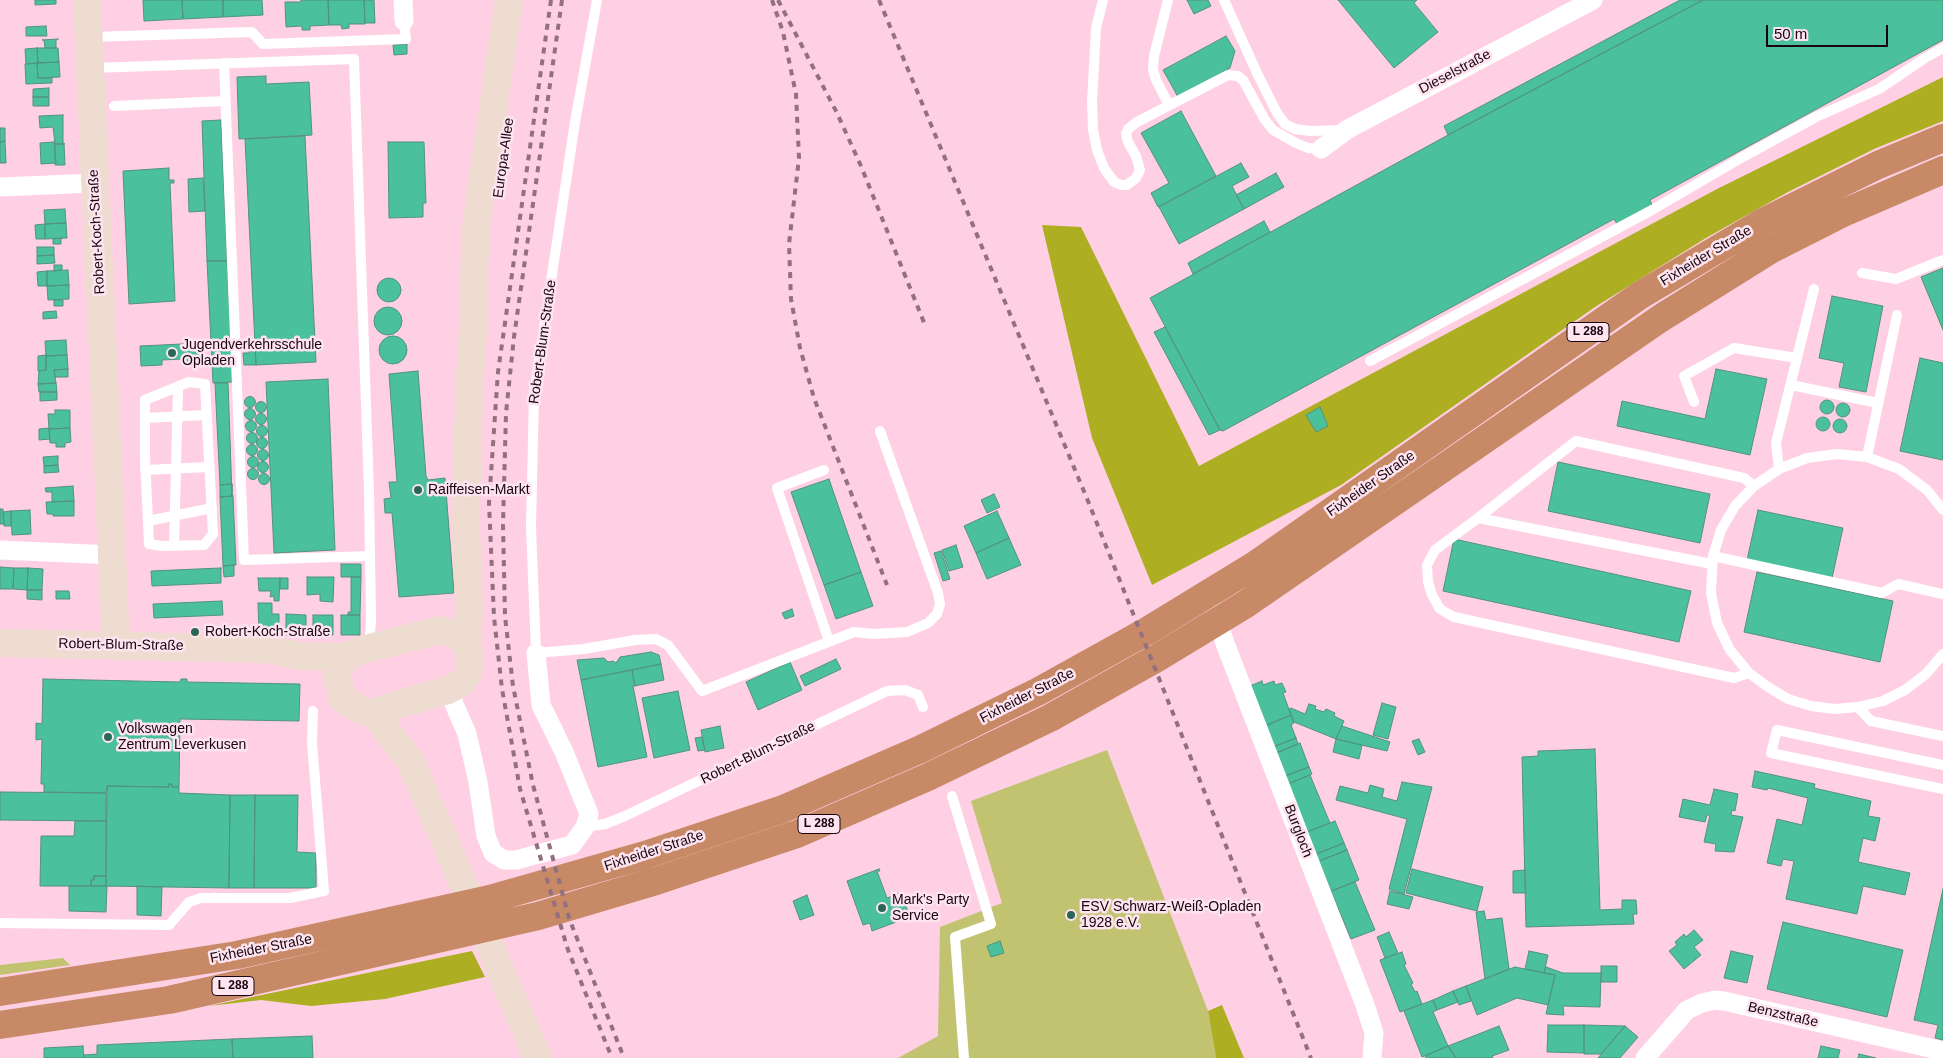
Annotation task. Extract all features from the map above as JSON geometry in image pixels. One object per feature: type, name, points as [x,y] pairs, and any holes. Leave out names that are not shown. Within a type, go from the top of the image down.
[{"type":"highway","name":"Fixheider Straße","points":[[0,992],[237,955],[450,909],[570,878],[783,809],[921,749],[1039,692],[1255,565],[1639,296],[1763,222],[1878,165],[1943,138]]},
{"type":"highway","name":"Fixheider Straße","points":[[0,1025],[169,1000],[502,925],[578,905],[656,881],[797,834],[928,776],[1050,718],[1157,658],[1246,604],[1661,318],[1770,250],[1841,214],[1943,170]]},
{"type":"main road","name":"Robert-Koch-Straße","points":[[88,0],[116,644]]},
{"type":"main road","name":"Europa-Allee","points":[[448,690],[463,682],[468,673],[470,659],[467,643],[469,619],[466,520],[469,394],[474,314],[475,233],[509,0]]},
{"type":"main road","name":"Europa-Allee","points":[[474,314],[492,236],[527,0]]},
{"type":"main road","points":[[440,630],[459,614],[468,597]]},
{"type":"main road","points":[[440,630],[451,632],[467,643]]},
{"type":"main road","name":"Robert-Blum-Straße","points":[[0,643],[116,644],[263,649],[283,651],[302,656],[351,661],[440,630]]},
{"type":"main road","points":[[351,661],[343,699],[364,712],[373,712],[448,690]]},
{"type":"main road","points":[[407,702],[406,723],[411,762]]},
{"type":"main road","points":[[373,712],[411,762],[538,1058]]},
{"type":"street","points":[[403,0],[404,21]]},
{"type":"street","name":"Dieselstraße","points":[[1321,149],[1348,129],[1593,0]]},
{"type":"street","points":[[0,187],[95,183]]},
{"type":"street","points":[[0,550],[112,555]]},
{"type":"street","name":"Burgloch","points":[[1212,604],[1226,646],[1366,1005],[1374,1033],[1372,1058]]},
{"type":"street","name":"Robert-Blum-Straße","points":[[536,653],[541,705],[564,752],[589,814],[586,827]]},
{"type":"street","points":[[448,690],[467,734],[478,782],[486,836],[493,853],[504,860],[516,860],[572,845],[586,827]]},
{"type":"street","name":"Benzstraße","points":[[1645,1058],[1688,1010],[1702,1003],[1715,1000],[1943,1051]]},
{"type":"lane","name":"Robert-Blum-Straße","points":[[536,653],[531,527],[534,394],[575,122],[597,0]]},
{"type":"lane","points":[[1103,0],[1096,28],[1092,101],[1093,130],[1097,150],[1104,168],[1114,182],[1126,185],[1136,178],[1140,170],[1138,161],[1128,142],[1126,134],[1128,129],[1137,122],[1222,77],[1232,75],[1238,76],[1248,86],[1265,120],[1273,130],[1308,148],[1321,149]]},
{"type":"lane","points":[[1168,0],[1154,56],[1153,70],[1169,105]]},
{"type":"lane","points":[[1224,0],[1257,73],[1277,113],[1285,124],[1295,129],[1310,131],[1348,129]]},
{"type":"lane","points":[[89,37],[252,32],[263,44],[406,39],[404,21]]},
{"type":"lane","points":[[1370,361],[1652,210],[1800,126],[1879,89],[1943,48]]},
{"type":"lane","points":[[90,68],[354,59],[371,620],[351,661]]},
{"type":"lane","points":[[224,62],[244,560],[370,556]]},
{"type":"lane","points":[[114,106],[225,101]]},
{"type":"lane","points":[[1862,273],[1896,279],[1943,260]]},
{"type":"lane","points":[[1779,469],[1776,444],[1814,289]]},
{"type":"lane","points":[[1867,457],[1897,315]]},
{"type":"lane","points":[[1694,402],[1684,376],[1734,348],[1797,358]]},
{"type":"lane","points":[[189,382],[205,384],[213,534],[204,544],[149,544],[145,470],[145,400],[177,387],[189,382]]},
{"type":"lane","points":[[1791,384],[1878,403]]},
{"type":"lane","points":[[174,545],[178,416],[177,387]]},
{"type":"lane","points":[[145,418],[206,415]]},
{"type":"lane","points":[[536,653],[584,649],[635,640],[656,639],[668,646],[702,691],[854,632],[874,634],[907,632],[928,623],[937,614],[940,604],[938,593],[880,431]]},
{"type":"lane","points":[[1749,673],[1734,678],[1454,617],[1440,609],[1432,595],[1428,582],[1427,565],[1434,550],[1576,441],[1744,478],[1754,486]]},
{"type":"lane","points":[[1943,510],[1927,490],[1899,469],[1867,457],[1837,454],[1807,458],[1779,469],[1754,486],[1735,506],[1721,530],[1712,560],[1711,593],[1717,623],[1730,650],[1749,673],[1788,699],[1811,706],[1834,708],[1858,707],[1882,701],[1905,690],[1926,674],[1943,655]]},
{"type":"lane","points":[[145,470],[209,467]]},
{"type":"lane","points":[[824,470],[777,488],[829,641]]},
{"type":"lane","points":[[148,521],[212,508]]},
{"type":"lane","points":[[1478,518],[1882,593],[1898,584],[1943,594]]},
{"type":"lane","name":"Robert-Blum-Straße","points":[[586,827],[605,824],[625,816],[887,691],[905,690],[918,695],[923,707]]},
{"type":"lane","points":[[1858,707],[1871,721],[1943,736]]},
{"type":"lane","points":[[0,923],[169,925],[189,902],[201,898],[290,898],[324,891],[312,743],[312,711]]},
{"type":"lane","points":[[1943,765],[1776,730],[1771,753],[1943,789]]},
{"type":"lane","points":[[952,796],[991,924],[955,937],[964,1058]]},
{"type":"green space","name":"ESV Schwarz-Weiß-Opladen 1928 e.V.","points":[[1107,750],[1208,1011],[1216,1058],[898,1058],[938,1036],[940,927],[1002,903],[971,801]]},
{"type":"green space","points":[[63,958],[70,965],[0,975],[0,965]]},
{"type":"shaded area","points":[[1943,77],[1943,121],[1874,149],[1788,192],[1706,238],[1595,307],[1341,485],[1152,585],[1092,438],[1042,225],[1081,227],[1199,466],[1717,189]]},
{"type":"shaded area","points":[[472,951],[485,977],[385,999],[311,1006],[261,1000],[209,1006]]},
{"type":"shaded area","points":[[1222,1005],[1244,1058],[1216,1058],[1208,1011]]},
{"type":"building","points":[[35,0],[56,0],[56,4],[35,5]]},
{"type":"building","points":[[143,0],[182,0],[183,19],[144,21]]},
{"type":"building","points":[[182,0],[223,0],[223,17],[183,19]]},
{"type":"building","points":[[223,0],[262,0],[263,15],[223,17]]},
{"type":"building","points":[[301,0],[328,0],[329,25],[310,26],[310,30],[302,30],[302,26],[286,27],[285,2],[301,2]]},
{"type":"building","points":[[328,0],[364,0],[365,24],[349,24],[349,28],[342,29],[341,25],[329,25]]},
{"type":"building","points":[[364,0],[374,0],[375,23],[365,23]]},
{"type":"building","points":[[1187,0],[1208,0],[1211,6],[1194,14]]},
{"type":"building","points":[[1338,0],[1417,0],[1414,3],[1438,32],[1394,68]]},
{"type":"building","points":[[1680,0],[1703,0],[1448,135],[1444,126]]},
{"type":"building","points":[[1703,0],[1943,0],[1943,40],[1650,200],[1652,205],[1617,224],[1614,219],[1223,431],[1220,430],[1150,298],[1448,135]]},
{"type":"building","points":[[46,26],[47,36],[26,36],[26,27]]},
{"type":"building","points":[[1226,36],[1235,51],[1230,68],[1178,97],[1163,70]]},
{"type":"building","points":[[58,39],[56,40],[56,48],[45,48],[44,40],[42,40]]},
{"type":"building","points":[[407,44],[407,54],[394,55],[393,45]]},
{"type":"building","points":[[37,48],[38,63],[26,64],[25,49]]},
{"type":"building","points":[[37,48],[58,48],[59,62],[38,63]]},
{"type":"building","points":[[59,62],[60,77],[38,78],[37,63]]},
{"type":"building","points":[[37,63],[38,78],[52,78],[52,83],[26,84],[25,64]]},
{"type":"building","points":[[266,76],[266,84],[309,82],[312,135],[239,139],[237,77]]},
{"type":"building","points":[[49,88],[49,97],[33,97],[33,89]]},
{"type":"building","points":[[33,97],[49,97],[49,106],[33,106]]},
{"type":"building","points":[[1181,111],[1216,176],[1158,207],[1151,193],[1169,183],[1141,133]]},
{"type":"building","points":[[63,115],[63,143],[65,144],[55,144],[53,127],[40,128],[39,116]]},
{"type":"building","points":[[221,120],[227,261],[207,261],[202,121]]},
{"type":"building","points":[[0,128],[5,128],[5,141],[0,142]]},
{"type":"building","points":[[305,136],[316,362],[256,365],[245,139]]},
{"type":"building","points":[[5,141],[6,163],[0,163],[0,142]]},
{"type":"building","points":[[54,142],[56,163],[41,164],[40,143]]},
{"type":"building","points":[[388,142],[424,142],[426,203],[423,203],[423,217],[389,218]]},
{"type":"building","points":[[55,144],[64,144],[65,165],[55,165]]},
{"type":"building","points":[[1241,163],[1249,177],[1232,186],[1244,209],[1179,244],[1159,207]]},
{"type":"building","points":[[169,168],[169,180],[174,180],[174,183],[170,183],[175,301],[129,304],[123,171]]},
{"type":"building","points":[[1276,173],[1284,187],[1244,209],[1236,195]]},
{"type":"building","points":[[203,178],[205,211],[189,212],[188,179]]},
{"type":"building","points":[[65,209],[66,223],[45,224],[44,210]]},
{"type":"building","points":[[1264,221],[1270,232],[1193,274],[1188,263]]},
{"type":"building","points":[[66,223],[67,238],[45,239],[45,224]]},
{"type":"building","points":[[45,224],[45,239],[36,239],[35,225]]},
{"type":"building","points":[[61,238],[61,244],[53,244],[53,239]]},
{"type":"building","points":[[37,247],[54,247],[54,255],[37,256]]},
{"type":"building","points":[[54,255],[55,263],[37,264],[37,256]]},
{"type":"building","points":[[207,261],[227,261],[233,382],[213,383]]},
{"type":"building","points":[[54,265],[62,265],[62,270],[54,271]]},
{"type":"building","points":[[1943,268],[1943,330],[1921,277]]},
{"type":"building","points":[[68,270],[69,285],[47,286],[47,271]]},
{"type":"building","points":[[47,271],[47,286],[38,286],[37,272]]},
{"type":"building","points":[[389,278],[398,281],[401,290],[398,299],[389,302],[380,299],[377,290],[380,281]]},
{"type":"building","points":[[69,285],[69,299],[48,300],[47,286]]},
{"type":"building","points":[[1832,296],[1883,306],[1866,392],[1839,387],[1844,363],[1819,358]]},
{"type":"building","points":[[54,300],[63,300],[63,306],[54,306]]},
{"type":"building","points":[[388,307],[398,311],[402,321],[398,331],[388,335],[378,331],[374,321],[378,311]]},
{"type":"building","points":[[56,311],[57,318],[43,319],[43,312]]},
{"type":"building","points":[[1165,327],[1220,430],[1209,435],[1154,332]]},
{"type":"building","points":[[393,336],[403,340],[407,350],[403,360],[393,364],[383,360],[379,350],[383,340]]},
{"type":"building","points":[[66,340],[67,355],[46,356],[45,341]]},
{"type":"building","name":"Jugendverkehrsschule Opladen","points":[[204,343],[204,363],[182,364],[182,359],[162,360],[162,365],[141,366],[140,346]]},
{"type":"building","points":[[248,345],[255,345],[256,365],[244,365],[243,353],[249,353]]},
{"type":"building","points":[[46,355],[46,370],[38,371],[38,356]]},
{"type":"building","points":[[67,355],[68,369],[54,370],[56,383],[38,384],[39,371],[46,370],[46,356]]},
{"type":"building","points":[[1920,358],[1943,363],[1943,460],[1900,451]]},
{"type":"building","points":[[68,369],[68,377],[55,377],[54,370]]},
{"type":"building","points":[[1716,369],[1767,379],[1750,455],[1617,426],[1622,401],[1705,419]]},
{"type":"building","name":"Raiffeisen-Markt","points":[[418,371],[426,476],[428,480],[445,478],[454,593],[399,597],[392,513],[385,513],[384,499],[391,498],[389,482],[397,482],[389,374]]},
{"type":"building","points":[[328,379],[335,550],[274,553],[266,382]]},
{"type":"building","points":[[56,383],[57,392],[39,392],[38,384]]},
{"type":"building","points":[[215,383],[228,383],[232,484],[220,485]]},
{"type":"building","points":[[40,392],[57,392],[57,400],[40,401]]},
{"type":"building","points":[[250,396],[256,402],[250,408],[244,402]]},
{"type":"building","points":[[1827,400],[1832,402],[1834,407],[1832,412],[1827,414],[1822,412],[1820,407],[1822,402]]},
{"type":"building","points":[[261,401],[267,407],[261,413],[255,407]]},
{"type":"building","points":[[1843,403],[1848,405],[1850,410],[1848,415],[1843,417],[1838,415],[1836,410],[1838,405]]},
{"type":"building","points":[[1320,407],[1328,426],[1316,432],[1306,415]]},
{"type":"building","points":[[250,408],[256,414],[250,420],[244,414]]},
{"type":"building","points":[[55,410],[70,410],[70,428],[49,429],[48,414],[55,414]]},
{"type":"building","points":[[261,413],[267,419],[261,425],[255,419]]},
{"type":"building","points":[[1823,417],[1828,419],[1830,424],[1828,429],[1823,431],[1818,429],[1816,424],[1818,419]]},
{"type":"building","points":[[1840,419],[1845,421],[1847,426],[1845,431],[1840,433],[1835,431],[1833,426],[1835,421]]},
{"type":"building","points":[[251,420],[257,426],[251,432],[245,426]]},
{"type":"building","points":[[262,425],[268,431],[262,437],[256,431]]},
{"type":"building","points":[[49,428],[50,439],[39,440],[39,429]]},
{"type":"building","points":[[70,428],[71,442],[65,443],[65,447],[56,447],[56,443],[50,443],[49,429]]},
{"type":"building","points":[[252,432],[258,438],[252,444],[246,438]]},
{"type":"building","points":[[262,437],[268,443],[262,449],[256,443]]},
{"type":"building","points":[[252,444],[258,450],[252,456],[246,450]]},
{"type":"building","points":[[263,449],[269,455],[263,461],[257,455]]},
{"type":"building","points":[[58,456],[58,465],[44,466],[43,457]]},
{"type":"building","points":[[253,456],[259,462],[253,468],[247,462]]},
{"type":"building","points":[[263,461],[269,467],[263,473],[257,467]]},
{"type":"building","points":[[1558,462],[1710,494],[1700,543],[1548,511]]},
{"type":"building","points":[[58,465],[59,472],[44,473],[44,466]]},
{"type":"building","points":[[253,468],[259,474],[253,480],[247,474]]},
{"type":"building","points":[[264,473],[270,479],[264,485],[258,479]]},
{"type":"building","points":[[829,479],[861,572],[824,585],[791,492]]},
{"type":"building","points":[[232,484],[232,496],[220,497],[220,485]]},
{"type":"building","points":[[73,486],[74,501],[52,502],[52,492],[46,492],[45,488]]},
{"type":"building","points":[[994,494],[1000,507],[987,513],[981,500]]},
{"type":"building","points":[[233,496],[236,565],[223,566],[220,497]]},
{"type":"building","points":[[74,501],[74,516],[53,516],[53,514],[47,514],[46,502]]},
{"type":"building","points":[[0,509],[3,509],[4,524],[0,524]]},
{"type":"building","points":[[30,510],[31,534],[12,535],[11,511]]},
{"type":"building","points":[[1758,510],[1843,528],[1832,578],[1747,560]]},
{"type":"building","points":[[11,511],[11,526],[4,526],[3,512]]},
{"type":"building","points":[[997,511],[1009,538],[976,553],[964,526]]},
{"type":"building","points":[[1009,538],[1021,565],[987,579],[976,553]]},
{"type":"building","points":[[1454,539],[1691,591],[1679,642],[1443,591]]},
{"type":"building","points":[[956,545],[963,567],[949,571],[942,550]]},
{"type":"building","points":[[941,551],[950,579],[943,581],[934,553]]},
{"type":"building","points":[[341,564],[361,564],[361,577],[341,577]]},
{"type":"building","points":[[234,565],[234,576],[224,577],[223,566]]},
{"type":"building","points":[[0,567],[14,568],[13,589],[0,589]]},
{"type":"building","points":[[14,568],[28,568],[27,590],[13,589]]},
{"type":"building","points":[[28,568],[43,569],[42,590],[27,590]]},
{"type":"building","points":[[221,568],[221,583],[152,586],[151,571]]},
{"type":"building","points":[[861,572],[873,606],[836,619],[824,585]]},
{"type":"building","points":[[1757,572],[1893,601],[1880,662],[1744,632]]},
{"type":"building","points":[[307,577],[334,577],[333,602],[320,601],[320,594],[307,595]]},
{"type":"building","points":[[351,577],[361,577],[360,615],[348,615],[348,612],[351,612]]},
{"type":"building","points":[[258,578],[280,578],[279,601],[274,601],[274,596],[270,597],[271,591],[259,591]]},
{"type":"building","points":[[280,578],[288,578],[288,589],[280,589]]},
{"type":"building","points":[[27,590],[42,590],[42,600],[27,599]]},
{"type":"building","points":[[56,591],[69,591],[70,599],[56,599]]},
{"type":"building","points":[[222,601],[223,615],[154,618],[153,604]]},
{"type":"building","points":[[258,603],[272,603],[272,614],[279,614],[279,634],[259,633]]},
{"type":"building","points":[[792,609],[794,616],[785,619],[782,613]]},
{"type":"building","points":[[286,614],[306,615],[306,635],[286,635]]},
{"type":"building","points":[[313,615],[333,615],[333,635],[313,634]]},
{"type":"building","points":[[341,615],[360,615],[360,635],[341,635]]},
{"type":"building","points":[[651,652],[659,655],[661,664],[581,680],[577,660],[604,658],[608,662],[613,661],[616,663],[620,657]]},
{"type":"building","points":[[836,659],[841,669],[805,686],[800,676]]},
{"type":"building","points":[[790,662],[802,690],[758,710],[746,682]]},
{"type":"building","points":[[661,664],[664,680],[635,686],[632,670]]},
{"type":"building","points":[[632,670],[635,686],[633,686],[647,757],[598,767],[581,680]]},
{"type":"building","name":"Volkswagen Zentrum Leverkusen","points":[[43,679],[180,682],[181,679],[187,679],[187,682],[300,684],[299,721],[180,719],[179,787],[172,787],[172,784],[169,784],[169,787],[107,786],[106,793],[44,792],[44,784],[41,784],[42,739],[36,740],[36,723],[42,724]]},
{"type":"building","points":[[1262,681],[1263,685],[1274,681],[1275,685],[1282,683],[1286,692],[1283,693],[1291,715],[1265,726],[1250,686]]},
{"type":"building","points":[[678,691],[690,750],[654,758],[642,698]]},
{"type":"building","points":[[1382,703],[1396,707],[1388,739],[1373,735]]},
{"type":"building","points":[[1309,704],[1316,706],[1315,709],[1324,712],[1326,709],[1335,713],[1334,716],[1344,721],[1336,739],[1294,722],[1289,709],[1291,708],[1305,714]]},
{"type":"building","points":[[1291,715],[1294,723],[1291,725],[1296,738],[1273,747],[1265,726]]},
{"type":"building","points":[[720,726],[724,748],[705,752],[701,730]]},
{"type":"building","points":[[1342,726],[1390,742],[1387,751],[1336,739]]},
{"type":"building","points":[[702,737],[705,750],[698,751],[695,738]]},
{"type":"building","points":[[1296,738],[1298,744],[1276,753],[1273,747]]},
{"type":"building","points":[[1336,739],[1362,745],[1359,759],[1333,752]]},
{"type":"building","points":[[1419,739],[1425,752],[1418,755],[1412,741]]},
{"type":"building","points":[[1300,743],[1309,767],[1285,776],[1276,753]]},
{"type":"building","points":[[1595,749],[1600,910],[1622,909],[1622,900],[1636,900],[1637,914],[1633,914],[1634,924],[1526,927],[1522,757],[1538,756],[1538,751]]},
{"type":"building","points":[[1309,767],[1312,774],[1288,784],[1285,776]]},
{"type":"building","points":[[1755,771],[1815,784],[1814,788],[1871,801],[1868,816],[1880,818],[1875,841],[1863,838],[1858,862],[1910,873],[1905,895],[1863,886],[1857,914],[1786,899],[1794,861],[1783,859],[1781,866],[1767,863],[1777,819],[1802,825],[1808,798],[1768,788],[1767,790],[1752,787]]},
{"type":"building","points":[[1310,775],[1330,823],[1307,832],[1288,784]]},
{"type":"building","points":[[1402,782],[1432,787],[1404,894],[1389,889],[1407,819],[1336,800],[1340,786],[1368,793],[1370,785],[1384,789],[1382,797],[1397,801]]},
{"type":"building","points":[[169,784],[172,784],[172,787],[179,787],[179,793],[230,795],[229,888],[106,886],[107,786],[169,787]]},
{"type":"building","points":[[1714,789],[1738,794],[1735,811],[1732,810],[1731,815],[1743,817],[1734,852],[1715,851],[1716,844],[1704,842],[1710,815],[1707,815],[1705,822],[1679,817],[1683,799],[1710,805]]},
{"type":"building","points":[[0,792],[106,793],[106,821],[0,820]]},
{"type":"building","points":[[230,795],[255,795],[254,888],[229,888]]},
{"type":"building","points":[[255,795],[298,795],[297,852],[316,853],[316,888],[254,888]]},
{"type":"building","points":[[75,821],[106,821],[106,876],[94,876],[94,880],[91,880],[91,886],[40,886],[41,836],[74,836]]},
{"type":"building","points":[[1335,821],[1344,843],[1316,854],[1307,832]]},
{"type":"building","points":[[1344,843],[1347,850],[1319,861],[1316,854]]},
{"type":"building","points":[[1347,850],[1359,880],[1331,891],[1319,861]]},
{"type":"building","name":"Mark's Party Service","points":[[879,869],[880,871],[877,871],[887,898],[901,893],[910,917],[872,931],[870,923],[863,925],[847,881]]},
{"type":"building","points":[[1412,869],[1483,887],[1477,911],[1406,893]]},
{"type":"building","points":[[1525,870],[1526,893],[1513,893],[1513,871]]},
{"type":"building","points":[[94,876],[106,876],[106,886],[91,886],[91,880],[94,880]]},
{"type":"building","points":[[1355,882],[1375,930],[1351,939],[1331,891]]},
{"type":"building","points":[[69,886],[107,886],[106,912],[69,911]]},
{"type":"building","points":[[137,886],[162,887],[161,916],[137,915]]},
{"type":"building","points":[[1943,889],[1943,1040],[1935,1038],[1938,1025],[1914,1020]]},
{"type":"building","points":[[1390,891],[1413,897],[1409,909],[1387,904]]},
{"type":"building","points":[[807,895],[814,915],[800,920],[793,901]]},
{"type":"building","points":[[1484,911],[1486,920],[1502,918],[1509,969],[1485,979],[1476,912]]},
{"type":"building","points":[[1783,922],[1903,950],[1887,1017],[1767,989]]},
{"type":"building","points":[[1694,930],[1703,940],[1694,947],[1701,955],[1684,969],[1669,951],[1677,945],[1675,942],[1684,934],[1686,937]]},
{"type":"building","points":[[1389,932],[1398,953],[1385,958],[1377,937]]},
{"type":"building","points":[[1000,941],[1004,953],[991,957],[987,946]]},
{"type":"building","points":[[1529,951],[1548,955],[1544,973],[1525,969]]},
{"type":"building","points":[[1731,951],[1753,956],[1747,983],[1724,978]]},
{"type":"building","points":[[1402,952],[1406,964],[1404,965],[1413,983],[1411,984],[1415,992],[1417,991],[1422,1004],[1400,1012],[1380,960]]},
{"type":"building","points":[[1601,966],[1617,966],[1617,982],[1601,982]]},
{"type":"building","points":[[1515,967],[1555,975],[1548,1005],[1517,998],[1477,1015],[1466,986]]},
{"type":"building","points":[[1546,967],[1563,973],[1601,973],[1600,1007],[1563,1006],[1564,1015],[1546,1014],[1555,975],[1544,973]]},
{"type":"building","points":[[1466,986],[1471,1001],[1459,1005],[1453,991]]},
{"type":"building","points":[[1453,991],[1458,1002],[1437,1010],[1433,1000]]},
{"type":"building","points":[[1433,1000],[1437,1010],[1433,1012],[1448,1046],[1422,1057],[1404,1011]]},
{"type":"building","points":[[1548,1025],[1584,1025],[1584,1053],[1547,1052]]},
{"type":"building","points":[[1584,1025],[1625,1026],[1601,1054],[1584,1054]]},
{"type":"building","points":[[1499,1026],[1509,1050],[1492,1056],[1493,1058],[1456,1058],[1448,1046]]},
{"type":"building","points":[[1625,1026],[1638,1037],[1620,1058],[1598,1058]]},
{"type":"building","points":[[312,1036],[313,1058],[233,1058],[232,1039]]},
{"type":"building","points":[[232,1039],[233,1058],[84,1058],[84,1055],[97,1054],[97,1045]]},
{"type":"building","points":[[83,1046],[84,1058],[44,1058],[44,1048]]},
{"type":"building","points":[[1448,1046],[1456,1058],[1426,1058],[1425,1056]]},
{"type":"building","points":[[1821,1046],[1840,1050],[1838,1058],[1818,1058]]},
{"type":"building","points":[[1859,1054],[1876,1058],[1858,1058]]},
{"type":"railway","points":[[551,0],[498,372],[489,503],[494,617],[502,689],[520,789],[568,950],[612,1058]]},
{"type":"railway","points":[[562,0],[514,337],[506,413],[503,525],[505,616],[513,686],[533,785],[569,918],[624,1058]]},
{"type":"railway","points":[[772,0],[783,32],[796,94],[799,158],[789,244],[791,299],[800,348],[814,398],[887,585]]},
{"type":"railway","points":[[778,0],[837,113],[861,166],[925,325]]},
{"type":"railway","points":[[879,0],[1088,501],[1311,1058]]},
{"type":"place","name":"Jugendverkehrsschule Opladen","points":[[172,353]]},
{"type":"place","name":"Raiffeisen-Markt","points":[[418,490]]},
{"type":"place","name":"Robert-Koch-Straße","points":[[195,632]]},
{"type":"place","name":"Volkswagen Zentrum Leverkusen","points":[[108,737]]},
{"type":"place","name":"Mark's Party Service","points":[[882,908]]},
{"type":"place","name":"ESV Schwarz-Weiß-Opladen 1928 e.V.","points":[[1071,915]]}]
